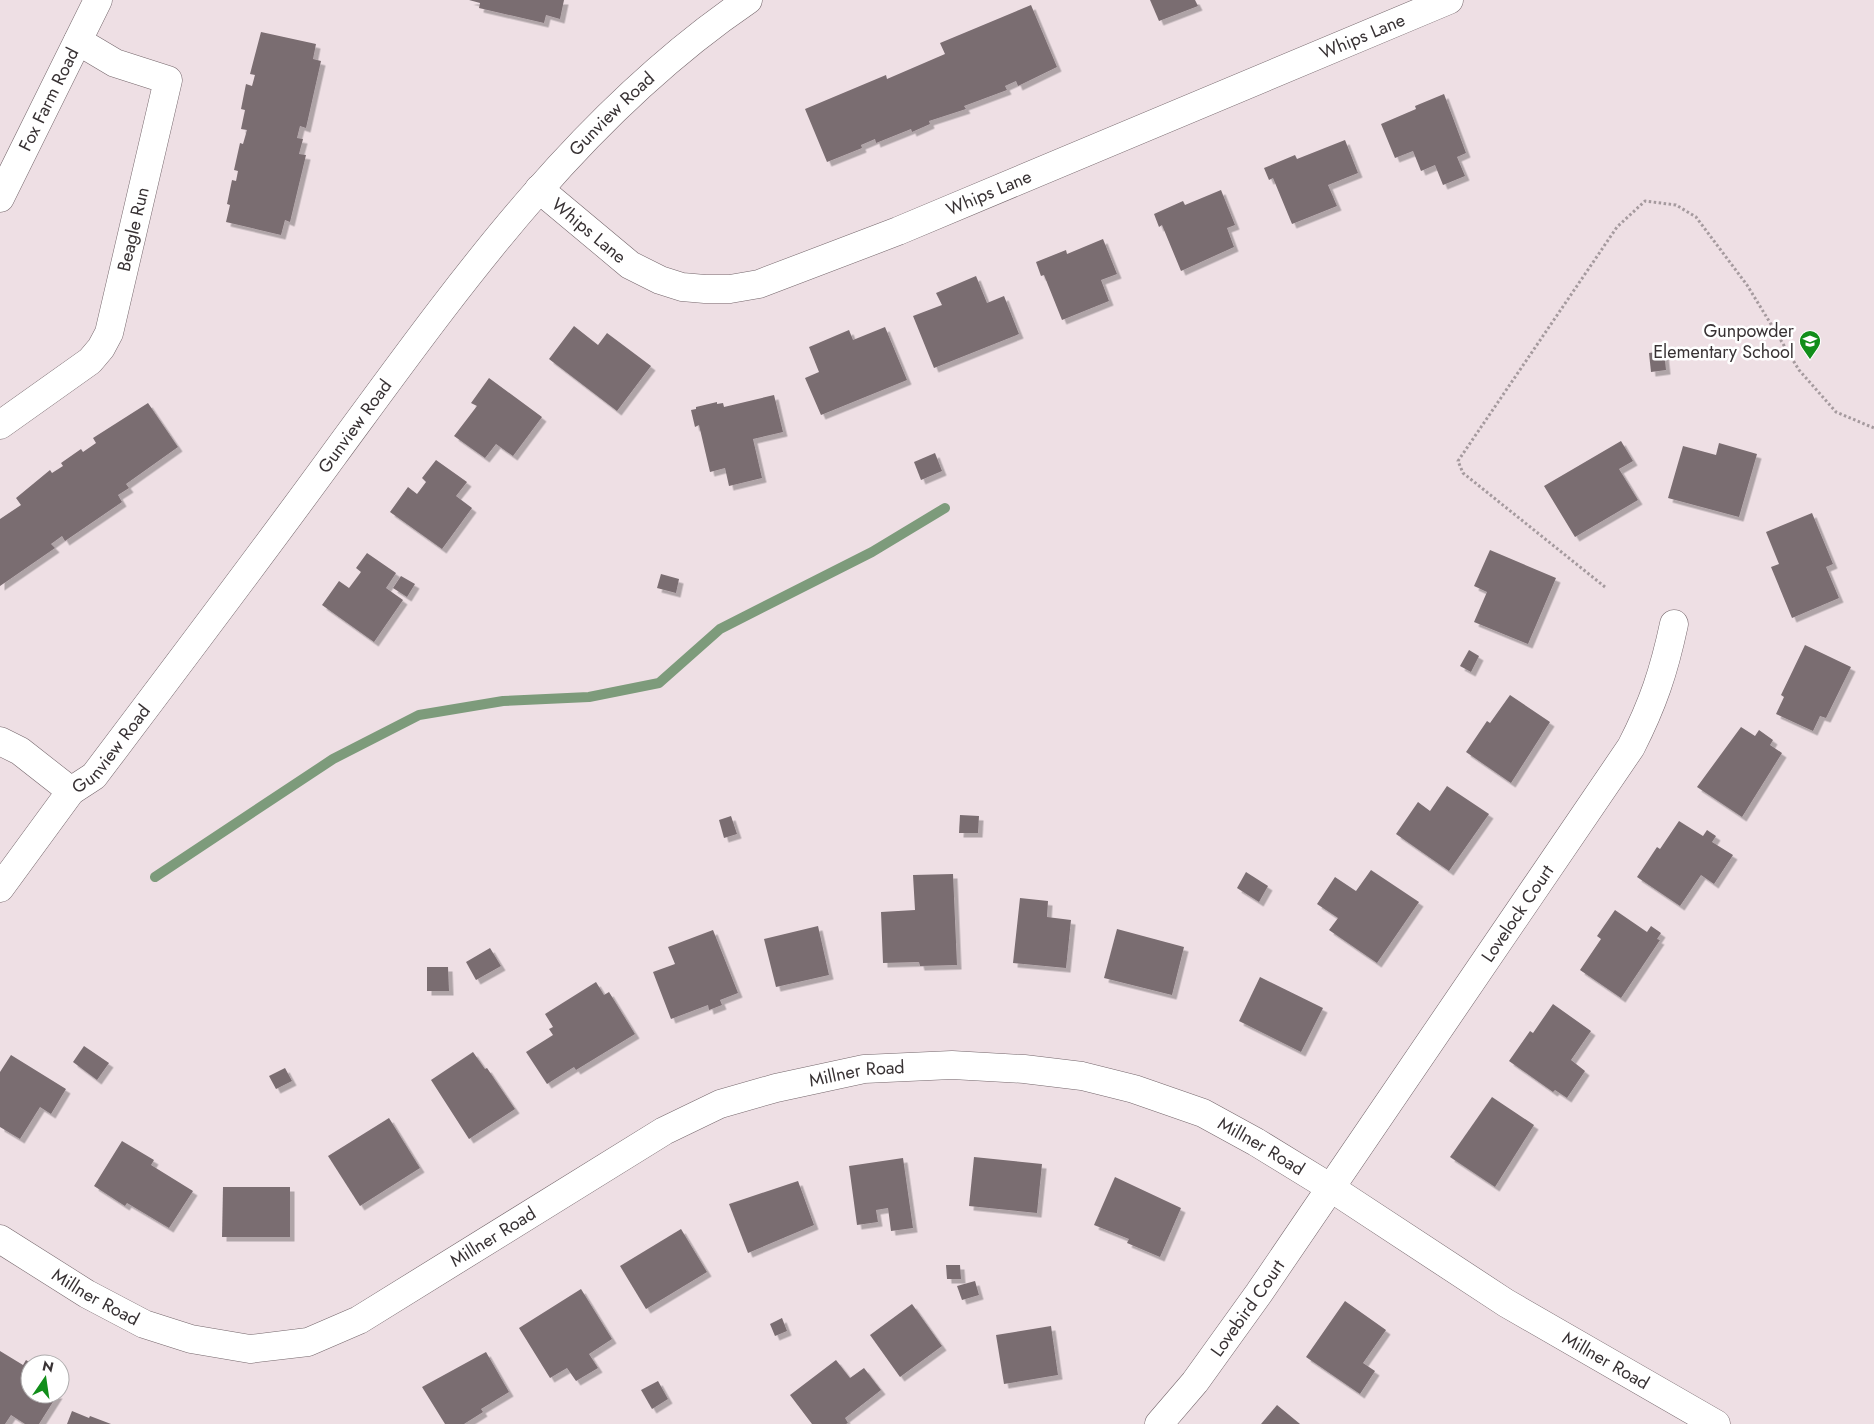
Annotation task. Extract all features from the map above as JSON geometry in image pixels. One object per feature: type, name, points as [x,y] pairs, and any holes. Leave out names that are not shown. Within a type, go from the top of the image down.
[{"type":"street","name":"Fox Farm Road","points":[[0,198],[98,0]]},
{"type":"street","name":"Gunview Road","points":[[0,888],[71,791],[94,776],[494,240],[594,129],[644,83],[714,24],[748,0]]},
{"type":"street","name":"Whips Lane","points":[[539,189],[630,265],[660,280],[682,287],[705,289],[730,289],[759,284],[898,231],[1449,0]]},
{"type":"street","name":"Beagle Run","points":[[0,425],[90,361],[109,333],[168,80],[115,63],[78,41]]},
{"type":"street","name":"Lovelock Court","points":[[1331,1188],[1631,748],[1651,707],[1665,668],[1674,624]]},
{"type":"street","points":[[0,741],[20,751],[71,791]]},
{"type":"street","name":"Millner Road","points":[[0,1239],[87,1294],[144,1324],[191,1339],[250,1349],[308,1342],[359,1320],[664,1131],[720,1104],[776,1088],[864,1069],[952,1065],[1024,1068],[1082,1076],[1134,1089],[1203,1114],[1256,1142],[1331,1188],[1506,1303],[1716,1424]]},
{"type":"street","name":"Lovebird Court","points":[[1159,1424],[1195,1382],[1331,1188]]},
{"type":"path","points":[[1605,587],[1463,473],[1458,461],[1616,227],[1645,201],[1676,205],[1696,217],[1747,285],[1799,370],[1836,412],[1874,428]]},
{"type":"building","points":[[469,0],[564,0],[560,19],[546,15],[544,23],[479,8],[480,3]]},
{"type":"building","points":[[1150,0],[1195,0],[1198,6],[1159,21]]},
{"type":"building","points":[[1031,5],[1057,67],[1018,86],[1016,81],[1005,86],[1007,90],[964,106],[966,109],[929,121],[930,124],[912,132],[911,129],[876,143],[875,139],[861,145],[862,148],[827,162],[805,109],[886,75],[887,79],[945,54],[940,43]]},
{"type":"building","points":[[261,32],[316,44],[313,59],[321,61],[306,128],[300,126],[297,138],[303,139],[299,154],[306,155],[290,222],[285,220],[281,235],[226,222],[230,205],[227,204],[232,180],[236,181],[238,171],[234,170],[240,143],[243,144],[247,130],[241,129],[245,110],[241,109],[246,84],[252,86],[255,75],[250,74]]},
{"type":"building","points":[[1444,94],[1466,153],[1457,157],[1465,176],[1443,185],[1435,165],[1421,171],[1413,151],[1395,158],[1381,124],[1416,109],[1415,106]]},
{"type":"building","points":[[1345,140],[1358,173],[1328,185],[1337,206],[1292,224],[1273,178],[1269,180],[1264,168],[1295,155],[1297,159]]},
{"type":"building","points":[[1221,190],[1235,225],[1227,228],[1234,247],[1181,271],[1162,225],[1159,227],[1154,214],[1183,201],[1185,205]]},
{"type":"building","points":[[1103,239],[1117,274],[1101,280],[1109,301],[1062,320],[1044,275],[1041,276],[1036,262],[1066,250],[1067,254]]},
{"type":"building","points":[[976,276],[987,303],[1004,296],[1019,334],[934,368],[913,316],[942,305],[936,293]]},
{"type":"building","points":[[574,326],[598,345],[607,333],[651,366],[617,411],[549,359]]},
{"type":"building","points":[[885,327],[907,380],[821,415],[805,378],[819,372],[809,347],[849,330],[853,340]]},
{"type":"building","points":[[1664,351],[1666,370],[1651,372],[1649,353]]},
{"type":"building","points":[[489,378],[542,417],[513,456],[496,444],[485,458],[454,436],[477,406],[471,403]]},
{"type":"building","points":[[774,395],[783,432],[753,439],[762,478],[729,486],[725,468],[710,472],[699,425],[695,427],[691,410],[717,402],[717,404],[723,403],[724,407]]},
{"type":"building","points":[[148,403],[178,447],[126,484],[129,488],[118,495],[122,502],[65,541],[62,536],[51,544],[55,548],[0,586],[0,519],[21,505],[16,498],[50,470],[52,473],[63,466],[61,463],[81,449],[83,452],[96,443],[93,438]]},
{"type":"building","points":[[1621,441],[1633,461],[1619,469],[1638,500],[1575,537],[1544,486]]},
{"type":"building","points":[[1719,443],[1757,454],[1739,517],[1668,498],[1683,446],[1716,455]]},
{"type":"building","points":[[935,453],[942,471],[921,480],[914,462]]},
{"type":"building","points":[[436,460],[467,482],[456,496],[472,508],[442,549],[390,512],[408,487],[417,494],[426,482],[422,478]]},
{"type":"building","points":[[1812,513],[1833,564],[1826,567],[1839,598],[1792,618],[1771,567],[1779,564],[1766,532]]},
{"type":"building","points":[[1490,550],[1556,578],[1528,644],[1474,622],[1487,592],[1474,586]]},
{"type":"building","points":[[367,553],[396,573],[386,588],[403,600],[374,642],[322,605],[339,581],[349,588],[361,572],[356,568]]},
{"type":"building","points":[[661,574],[679,579],[676,593],[657,588]]},
{"type":"building","points":[[401,576],[415,584],[407,597],[393,588]]},
{"type":"building","points":[[1805,645],[1851,667],[1826,718],[1820,716],[1813,731],[1776,714],[1784,697],[1781,695]]},
{"type":"building","points":[[1469,650],[1479,656],[1471,672],[1460,666]]},
{"type":"building","points":[[1510,695],[1550,722],[1511,783],[1466,752],[1487,721],[1490,723]]},
{"type":"building","points":[[1741,727],[1755,736],[1759,730],[1773,740],[1770,745],[1782,753],[1742,817],[1697,787]]},
{"type":"building","points":[[1447,786],[1489,814],[1449,871],[1396,834],[1418,802],[1430,811]]},
{"type":"building","points":[[960,815],[979,816],[978,833],[959,833]]},
{"type":"building","points":[[731,816],[737,834],[724,838],[719,820]]},
{"type":"building","points":[[1679,821],[1703,836],[1707,830],[1716,836],[1712,842],[1733,855],[1714,884],[1701,875],[1680,906],[1637,877],[1657,847],[1660,849]]},
{"type":"building","points":[[1371,870],[1419,902],[1377,963],[1329,930],[1338,918],[1317,904],[1335,877],[1356,891]]},
{"type":"building","points":[[1246,872],[1268,886],[1259,902],[1237,888]]},
{"type":"building","points":[[953,874],[957,965],[920,966],[919,962],[883,963],[881,912],[915,910],[913,875]]},
{"type":"building","points":[[1020,898],[1048,901],[1047,917],[1071,920],[1066,968],[1013,963]]},
{"type":"building","points":[[1615,910],[1647,932],[1651,926],[1661,933],[1657,939],[1660,940],[1621,998],[1580,970],[1601,939],[1597,936]]},
{"type":"building","points":[[818,926],[829,975],[776,987],[764,939]]},
{"type":"building","points":[[1117,929],[1184,947],[1172,995],[1104,978]]},
{"type":"building","points":[[713,930],[738,993],[720,1000],[722,1005],[709,1010],[708,1005],[671,1019],[653,972],[675,964],[668,947]]},
{"type":"building","points":[[490,948],[501,966],[476,980],[466,962]]},
{"type":"building","points":[[427,967],[448,967],[449,991],[427,991]]},
{"type":"building","points":[[1260,977],[1323,1008],[1301,1052],[1239,1021]]},
{"type":"building","points":[[596,982],[604,995],[609,992],[635,1034],[576,1070],[574,1067],[547,1084],[526,1052],[553,1035],[549,1029],[553,1027],[545,1014]]},
{"type":"building","points":[[1553,1004],[1591,1031],[1571,1060],[1585,1071],[1567,1098],[1555,1090],[1553,1092],[1509,1061],[1530,1031],[1533,1033]]},
{"type":"building","points":[[84,1046],[109,1063],[97,1080],[73,1062]]},
{"type":"building","points":[[473,1052],[485,1069],[487,1068],[515,1109],[469,1139],[431,1080]]},
{"type":"building","points":[[11,1055],[66,1089],[51,1114],[40,1107],[20,1139],[0,1127],[0,1072]]},
{"type":"building","points":[[285,1068],[292,1081],[276,1089],[269,1076]]},
{"type":"building","points":[[1492,1097],[1534,1125],[1495,1187],[1450,1157]]},
{"type":"building","points":[[389,1118],[420,1168],[360,1206],[328,1156]]},
{"type":"building","points":[[122,1141],[154,1160],[151,1165],[193,1191],[169,1228],[127,1203],[125,1206],[94,1186]]},
{"type":"building","points":[[974,1157],[1042,1164],[1037,1213],[969,1206]]},
{"type":"building","points":[[903,1158],[913,1228],[891,1231],[888,1208],[876,1210],[878,1222],[857,1225],[849,1166]]},
{"type":"building","points":[[1115,1177],[1181,1208],[1160,1257],[1127,1243],[1129,1239],[1094,1225]]},
{"type":"building","points":[[798,1181],[814,1225],[748,1253],[729,1204]]},
{"type":"building","points":[[223,1187],[290,1187],[290,1237],[222,1237]]},
{"type":"building","points":[[681,1229],[707,1272],[646,1309],[620,1266]]},
{"type":"building","points":[[946,1265],[960,1265],[961,1279],[947,1279]]},
{"type":"building","points":[[975,1281],[979,1295],[962,1300],[957,1286]]},
{"type":"building","points":[[581,1289],[612,1339],[589,1354],[598,1368],[576,1381],[567,1368],[550,1378],[519,1328]]},
{"type":"building","points":[[1345,1301],[1386,1330],[1363,1363],[1375,1371],[1360,1394],[1306,1357]]},
{"type":"building","points":[[912,1304],[942,1346],[900,1377],[870,1335]]},
{"type":"building","points":[[782,1318],[787,1331],[775,1336],[770,1324]]},
{"type":"building","points":[[1051,1326],[1058,1375],[1004,1384],[996,1335]]},
{"type":"building","points":[[0,1351],[20,1363],[20,1404],[52,1404],[39,1424],[25,1424],[11,1415],[5,1424],[0,1424]]},
{"type":"building","points":[[486,1352],[509,1392],[481,1409],[483,1412],[464,1424],[445,1424],[422,1387]]},
{"type":"building","points":[[836,1360],[850,1378],[864,1368],[881,1390],[845,1418],[848,1423],[846,1424],[812,1424],[790,1395]]},
{"type":"building","points":[[658,1381],[668,1399],[652,1409],[641,1390]]},
{"type":"building","points":[[1277,1405],[1300,1424],[1261,1424]]},
{"type":"building","points":[[72,1411],[89,1418],[90,1416],[111,1424],[67,1424]]},
{"type":"waterway","points":[[155,877],[333,759],[419,715],[503,701],[589,697],[659,683],[720,629],[872,552],[945,508]]},
{"type":"place","name":"Gunpowder Elementary School","points":[[1810,360]]}]
